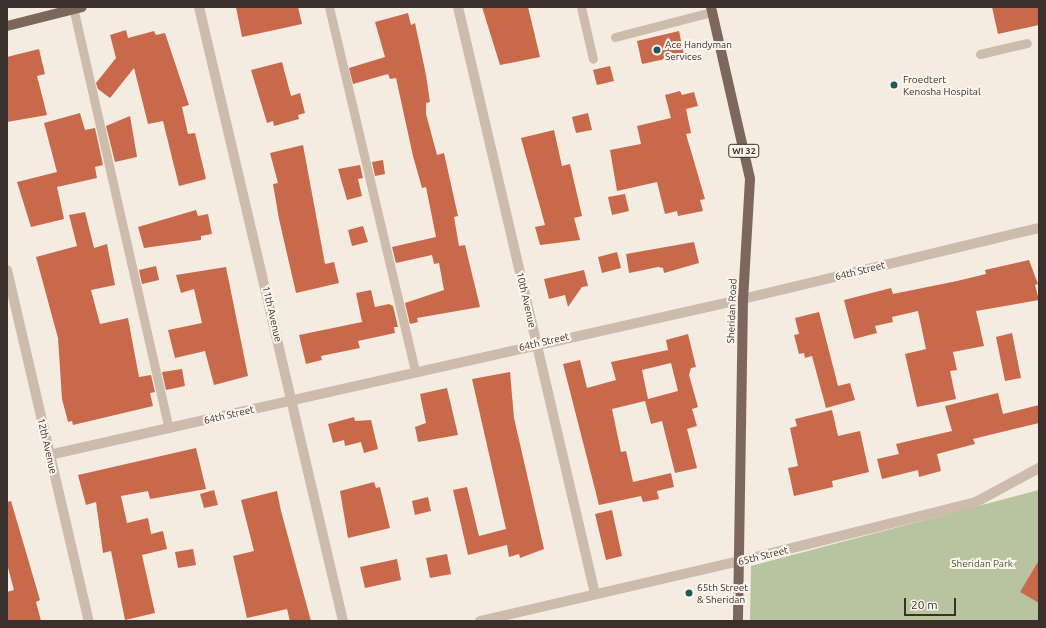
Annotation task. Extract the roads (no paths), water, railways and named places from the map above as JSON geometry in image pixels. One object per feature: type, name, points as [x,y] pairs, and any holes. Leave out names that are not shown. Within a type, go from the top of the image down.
[{"type":"main road","points":[[7,26],[76,8]]},
{"type":"main road","name":"Sheridan Road","points":[[711,9],[750,179],[743,299],[738,621]]},
{"type":"street","name":"11th Avenue","points":[[199,7],[343,621]]},
{"type":"street","name":"10th Avenue","points":[[458,7],[595,594]]},
{"type":"street","name":"64th Street","points":[[49,455],[292,401],[536,344],[743,299],[1039,228]]},
{"type":"street","name":"12th Avenue","points":[[7,270],[88,621]]},
{"type":"street","name":"65th Street","points":[[480,621],[740,562],[976,502],[1039,468]]},
{"type":"lane","points":[[329,7],[415,372]]},
{"type":"lane","points":[[581,7],[593,59]]},
{"type":"lane","points":[[76,8],[169,428]]},
{"type":"lane","points":[[615,37],[711,9]]},
{"type":"lane","points":[[980,54],[1027,43]]},
{"type":"place","name":"Ace Handyman Services","points":[[657,50]]},
{"type":"place","name":"Froedtert Kenosha Hospital","points":[[894,85]]},
{"type":"place","name":"65th Street & Sheridan","points":[[689,593]]},
{"type":"park label","name":"Sheridan Park","points":[[982,564]]}]
